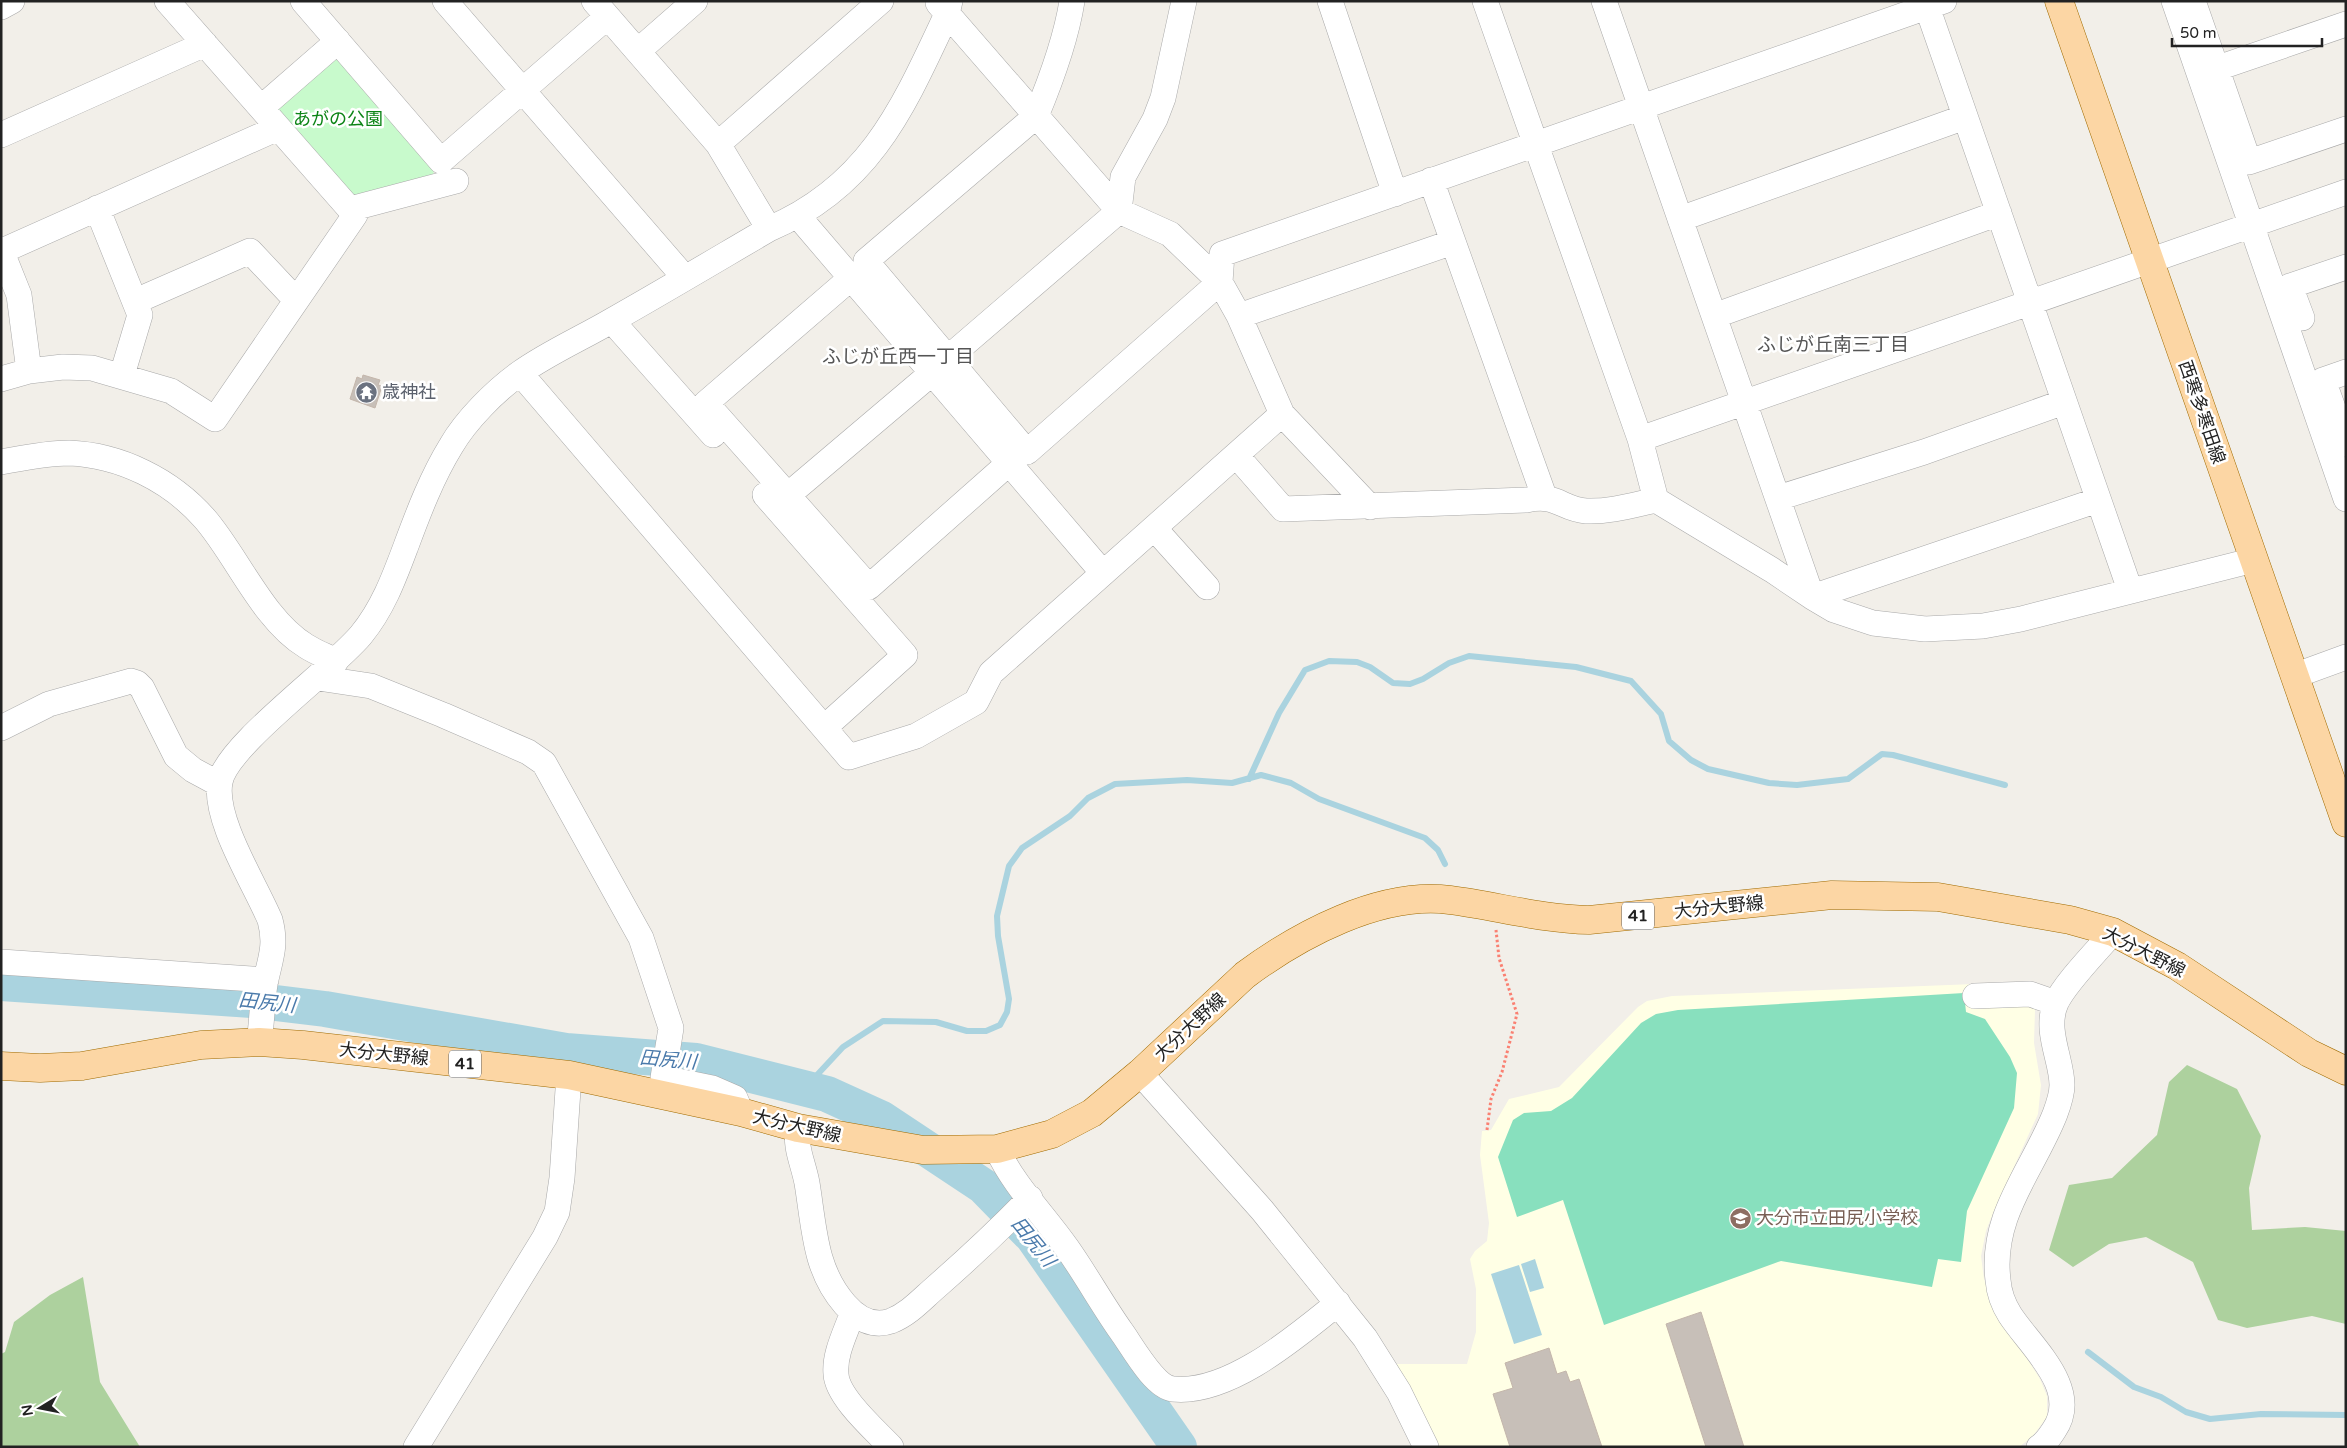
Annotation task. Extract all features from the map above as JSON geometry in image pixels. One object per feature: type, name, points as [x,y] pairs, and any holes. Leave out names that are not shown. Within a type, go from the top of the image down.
[{"type":"main road","name":"西寒多寒田線","points":[[2059,1],[2346,823]]},
{"type":"main road","name":"大分大野線","points":[[1,1066],[40,1068],[82,1066],[201,1045],[261,1031],[569,1075],[741,1112],[798,1128],[923,1150],[967,1151],[997,1149],[1052,1134],[1092,1113],[1140,1073],[1245,975],[1276,953],[1366,910],[1404,901],[1449,900],[1559,919],[1588,920],[1832,895],[1913,895],[2006,908],[2070,920],[2113,932],[2177,966],[2309,1053],[2346,1071]]},
{"type":"street","points":[[1,7],[12,1]]},
{"type":"street","points":[[1,379],[29,371],[63,367],[92,368],[122,375],[171,391],[215,419],[355,215],[167,1]]},
{"type":"street","points":[[303,1],[441,161],[522,90],[601,9],[718,144],[768,229]]},
{"type":"street","points":[[446,1],[685,278]]},
{"type":"street","points":[[638,51],[695,1]]},
{"type":"street","points":[[718,144],[881,1]]},
{"type":"street","points":[[1072,1],[1060,49],[1036,116],[866,262],[1010,463],[1104,573]]},
{"type":"street","points":[[788,495],[1119,211],[1123,177],[1155,120],[1163,98],[1184,1]]},
{"type":"street","points":[[1330,1],[1395,194]]},
{"type":"street","points":[[1485,1],[1640,439],[1656,500]]},
{"type":"street","points":[[2174,1],[2346,499]]},
{"type":"street","points":[[2193,1],[2215,69],[2249,162],[2346,129]]},
{"type":"street","points":[[1608,2],[1641,108],[1812,597]]},
{"type":"street","points":[[798,216],[851,278],[1027,452],[1220,282],[1222,254],[1641,108],[1932,3],[1965,117],[2130,590]]},
{"type":"street","points":[[261,1031],[266,983],[272,960],[272,928],[228,830],[220,801],[219,784],[224,769],[233,756],[336,661],[360,636],[379,611],[390,589],[430,484],[452,444],[473,416],[520,373],[768,229],[798,216],[839,186],[889,129],[905,103],[944,6],[1119,211],[1170,234],[1220,282],[1239,316],[1282,414],[1370,507]]},
{"type":"street","points":[[2215,69],[2346,24]]},
{"type":"street","points":[[261,108],[338,41]]},
{"type":"street","points":[[1,135],[205,44]]},
{"type":"street","points":[[1680,219],[1965,117]]},
{"type":"street","points":[[29,371],[20,295],[1,251],[278,128]]},
{"type":"street","points":[[1431,180],[1544,496]]},
{"type":"street","points":[[350,209],[456,181]]},
{"type":"street","points":[[1640,439],[2346,192]]},
{"type":"street","points":[[97,208],[136,301],[140,315],[122,375]]},
{"type":"street","points":[[1714,316],[1999,213]]},
{"type":"street","points":[[1239,316],[1453,242]]},
{"type":"street","points":[[136,301],[250,251],[296,300]]},
{"type":"street","points":[[2346,267],[2290,286],[2334,376],[2346,444]]},
{"type":"street","points":[[851,278],[706,402],[869,587],[1010,463]]},
{"type":"street","points":[[612,320],[905,655],[825,728]]},
{"type":"street","points":[[520,373],[849,757],[916,736],[976,702],[991,673],[1282,414]]},
{"type":"street","points":[[1778,498],[1924,452],[2064,402]]},
{"type":"street","points":[[1,462],[40,455],[69,453],[129,465],[155,478],[182,496],[205,519],[267,607],[284,626],[304,645],[336,661]]},
{"type":"street","points":[[1236,455],[1283,509],[1526,500],[1544,496],[1585,511],[1613,509],[1656,500],[1834,610],[1873,623],[1925,629],[1983,626],[2021,619],[2254,560]]},
{"type":"street","points":[[1812,597],[2098,500]]},
{"type":"street","points":[[1154,528],[1207,587]]},
{"type":"street","points":[[2294,676],[2346,657]]},
{"type":"street","points":[[318,678],[361,684],[411,701],[528,752],[544,763],[641,938],[670,1022],[671,1033],[664,1078],[712,1088],[735,1098],[741,1112]]},
{"type":"street","points":[[1,728],[49,704],[131,681],[137,683],[142,688],[176,756],[193,770],[219,784]]},
{"type":"street","points":[[2039,1447],[2045,1444],[2058,1424],[2063,1398],[2054,1375],[2032,1341],[2010,1315],[1999,1294],[1995,1258],[2001,1229],[2019,1184],[2055,1114],[2062,1085],[2052,1028],[2056,1003],[2113,932]]},
{"type":"street","points":[[1,962],[266,983]]},
{"type":"street","points":[[1975,996],[2030,994],[2056,1003]]},
{"type":"street","points":[[1140,1073],[1256,1203],[1365,1338],[1394,1384],[1426,1447]]},
{"type":"street","points":[[416,1447],[545,1237],[557,1212],[562,1178],[569,1075]]},
{"type":"street","points":[[798,1128],[796,1143],[805,1176],[820,1258],[836,1291],[852,1314],[869,1322],[890,1322],[907,1313],[974,1254],[1030,1198]]},
{"type":"street","points":[[997,1149],[1004,1165],[1067,1248],[1099,1300],[1156,1381],[1171,1389],[1201,1387],[1234,1374],[1279,1350],[1338,1303]]},
{"type":"street","points":[[852,1314],[840,1350],[836,1373],[840,1391],[891,1447]]},
{"type":"path","points":[[1487,1130],[1491,1099],[1502,1072],[1517,1014],[1499,958],[1496,922]]},
{"type":"shaded area","name":"大分市立田尻小学校","points":[[1974,984],[1976,1009],[2022,1005],[2035,1008],[2034,1043],[2041,1085],[2038,1114],[1993,1213],[1986,1231],[1981,1256],[1984,1279],[1991,1301],[2040,1379],[2047,1396],[2047,1417],[2032,1437],[2019,1447],[1435,1447],[1391,1364],[1467,1364],[1476,1332],[1476,1289],[1470,1259],[1475,1251],[1487,1241],[1489,1223],[1480,1155],[1482,1131],[1491,1130],[1509,1099],[1559,1087],[1638,1007],[1647,1001],[1672,996]]},
{"type":"green space","name":"あがの公園","points":[[335,52],[434,165],[433,180],[354,201],[271,107]]},
{"type":"green space","points":[[1964,993],[1966,1012],[1985,1019],[2010,1057],[2017,1073],[2014,1108],[1967,1211],[1961,1262],[1938,1259],[1932,1287],[1781,1261],[1604,1325],[1563,1200],[1517,1217],[1498,1157],[1513,1120],[1524,1113],[1551,1111],[1572,1098],[1641,1023],[1656,1014],[1678,1010]]},
{"type":"green space","points":[[2187,1065],[2237,1089],[2261,1136],[2249,1188],[2252,1230],[2305,1227],[2346,1231],[2346,1324],[2312,1316],[2247,1328],[2218,1320],[2193,1262],[2146,1237],[2109,1244],[2073,1267],[2049,1250],[2069,1185],[2112,1178],[2157,1135],[2169,1082]]},
{"type":"green space","points":[[83,1277],[100,1382],[140,1447],[1,1447],[1,1354],[5,1352],[14,1322],[50,1295]]},
{"type":"water","points":[[1535,1259],[1544,1288],[1530,1292],[1521,1264]]},
{"type":"water","points":[[1519,1265],[1542,1335],[1514,1344],[1491,1274]]},
{"type":"building","name":"歳神社","points":[[363,375],[380,380],[378,385],[382,386],[375,408],[350,399],[357,377],[362,379]]},
{"type":"building","points":[[1701,1312],[1744,1447],[1706,1447],[1666,1324]]},
{"type":"building","points":[[1549,1348],[1557,1374],[1566,1371],[1570,1382],[1579,1379],[1602,1447],[1510,1447],[1493,1394],[1513,1388],[1505,1363]]},
{"type":"waterway","points":[[1249,779],[1279,713],[1305,670],[1329,661],[1357,662],[1370,667],[1393,683],[1410,684],[1423,679],[1449,663],[1469,656],[1576,667],[1631,681],[1661,714],[1669,741],[1691,760],[1708,769],[1769,783],[1797,785],[1848,779],[1882,754],[1893,755],[2005,785]]},
{"type":"waterway","points":[[804,1089],[843,1047],[883,1021],[936,1022],[967,1031],[986,1031],[1000,1025],[1007,1012],[1009,999],[998,936],[997,916],[1009,866],[1022,848],[1070,816],[1088,798],[1115,784],[1187,780],[1232,783],[1261,775],[1291,783],[1319,799],[1425,838],[1438,850],[1445,864]]},
{"type":"waterway","name":"田尻川","points":[[1,983],[252,1000],[325,1009],[566,1051],[696,1061],[827,1094],[882,1119],[983,1186],[1033,1237],[1179,1447]]},
{"type":"waterway","points":[[2088,1352],[2134,1387],[2161,1397],[2186,1412],[2210,1419],[2261,1414],[2346,1415]]},
{"type":"place","name":"歳神社","points":[[366,392]]},
{"type":"place","name":"大分市立田尻小学校","points":[[1740,1218]]},
{"type":"district","name":"ふじが丘南三丁目","points":[[1833,345]]},
{"type":"district","name":"ふじが丘西一丁目","points":[[898,357]]}]
